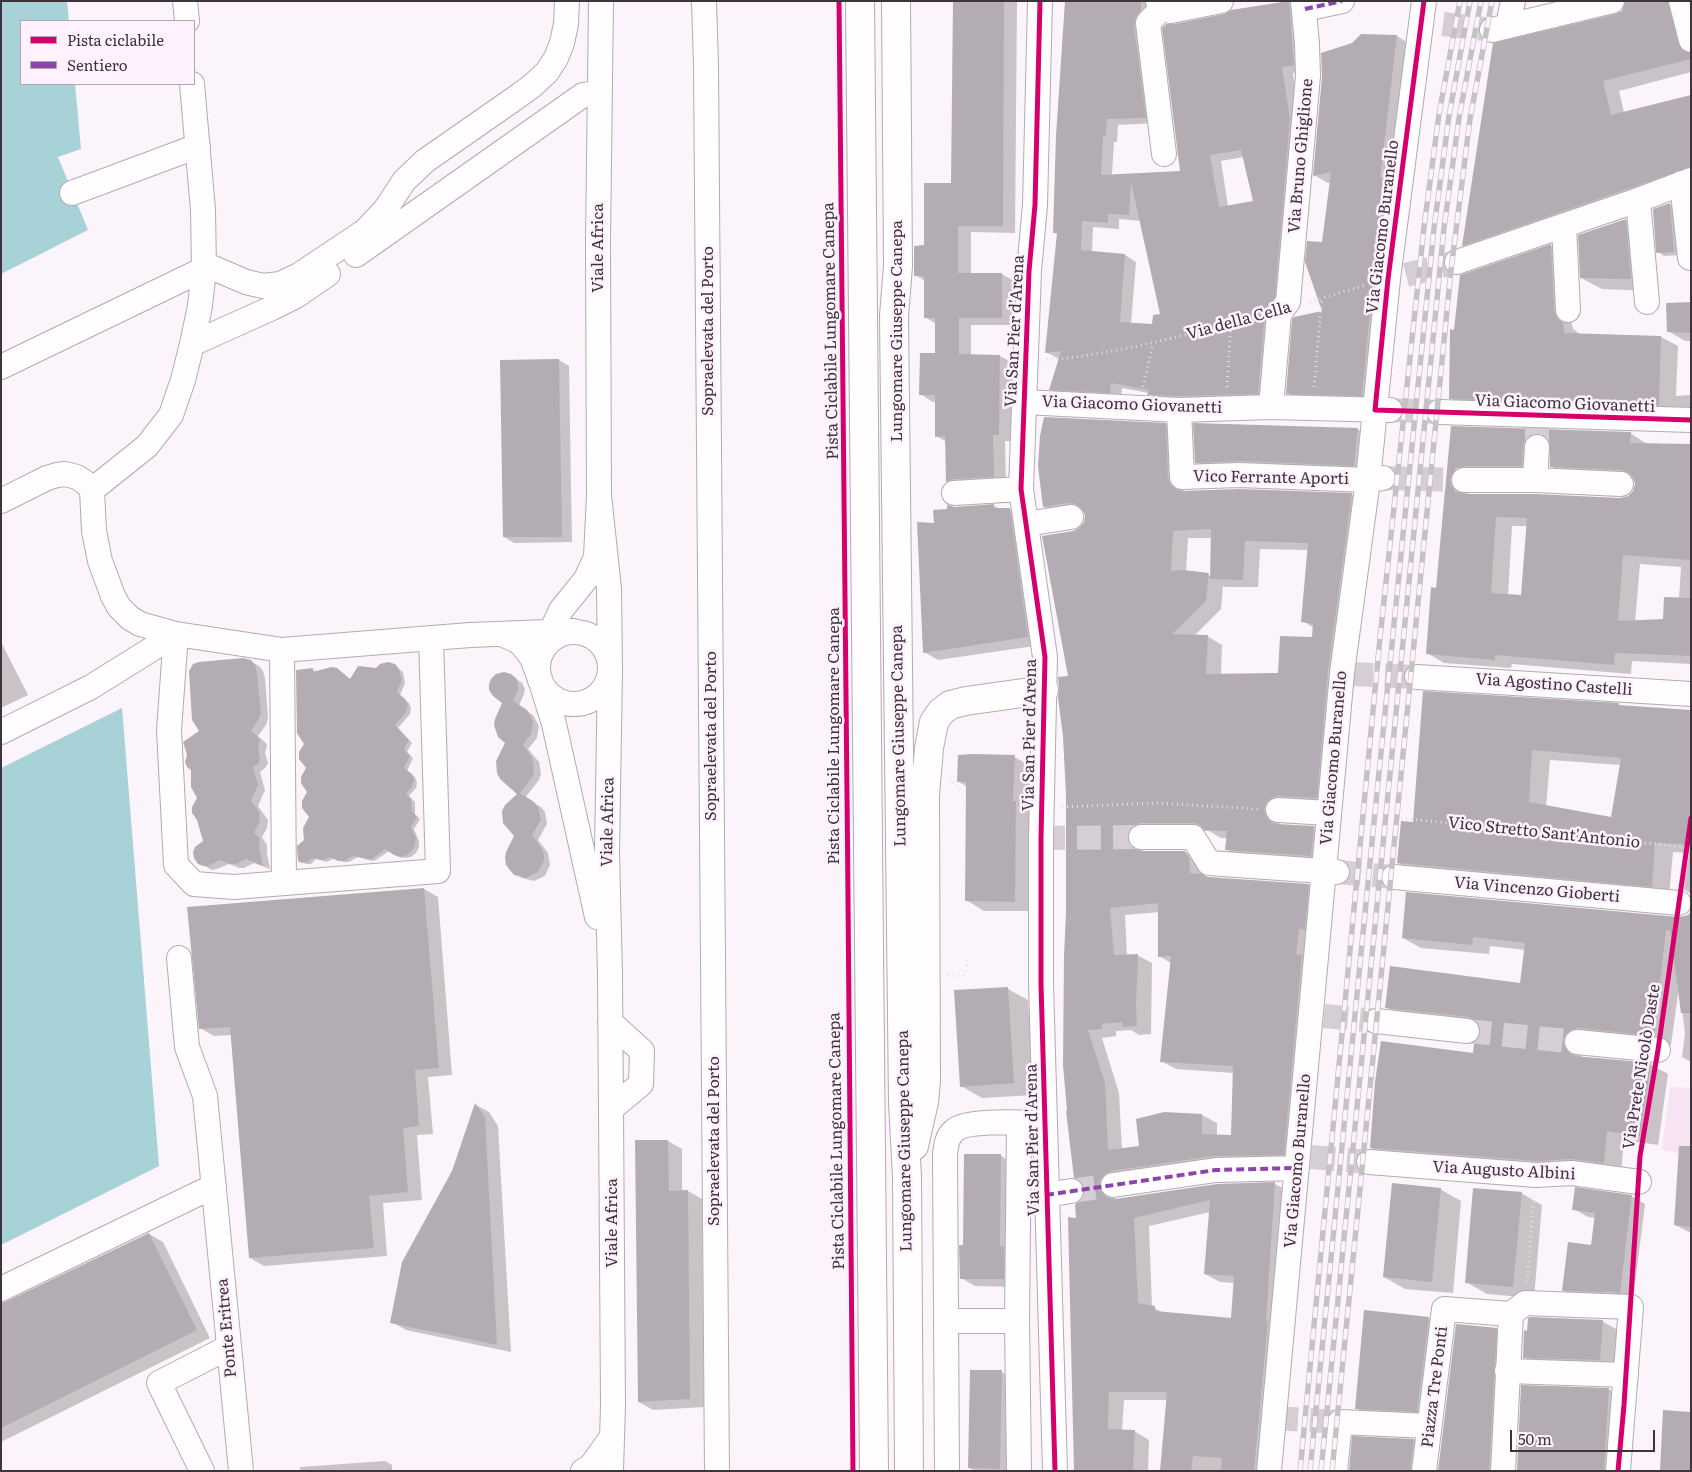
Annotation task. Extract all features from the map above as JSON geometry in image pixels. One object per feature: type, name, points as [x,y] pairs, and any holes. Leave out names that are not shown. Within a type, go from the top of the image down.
[{"type":"highway","name":"Lungomare Giuseppe Canepa","points":[[860,1],[874,1471]]},
{"type":"highway","name":"Lungomare Giuseppe Canepa","points":[[896,1],[898,266],[894,316],[903,1103],[907,1177],[910,1471]]},
{"type":"highway","points":[[907,1177],[924,1102],[926,1081],[926,795],[929,748],[934,722],[941,712],[950,705],[1044,690]]},
{"type":"street","points":[[185,1],[187,20]]},
{"type":"street","points":[[1,367],[204,266],[246,282],[263,286],[280,284],[299,275],[365,231],[385,210],[404,181],[425,161],[532,86],[547,72],[556,58],[562,43],[566,24],[567,1]]},
{"type":"street","name":"Viale Africa","points":[[494,634],[534,624],[562,608],[586,579],[596,557],[599,495],[598,242],[600,1]]},
{"type":"street","name":"Sopraelevata del Porto","points":[[704,1],[707,85],[717,1471]]},
{"type":"street","name":"Via San Pier d'Arena","points":[[1040,1],[1035,205],[1029,270],[1021,489],[1045,658],[1041,807],[1042,984],[1046,1195],[1055,1471]]},
{"type":"street","points":[[1164,154],[1148,24],[1160,5],[1171,11],[1221,1]]},
{"type":"street","points":[[1304,5],[1342,1]]},
{"type":"street","points":[[1513,1],[1500,28],[1612,1]]},
{"type":"street","points":[[1681,1],[1691,40]]},
{"type":"street","name":"Via Bruno Ghiglione","points":[[1271,407],[1279,314],[1285,306],[1308,76],[1304,5]]},
{"type":"street","name":"Via Giacomo Buranello","points":[[1269,1471],[1318,1015],[1330,872],[1329,813],[1345,674],[1375,479],[1383,410],[1397,277],[1417,48],[1429,16]]},
{"type":"street","points":[[92,490],[147,446],[171,416],[192,344],[200,306],[204,266],[203,210],[192,85]]},
{"type":"street","points":[[192,344],[296,296],[583,95],[600,93]]},
{"type":"street","points":[[72,193],[198,146]]},
{"type":"street","points":[[1457,262],[1638,200],[1687,181],[1690,258]]},
{"type":"street","points":[[1638,200],[1647,302]]},
{"type":"street","points":[[1564,226],[1568,310]]},
{"type":"street","name":"Via Giacomo Giovanetti","points":[[1024,402],[1179,410],[1271,407],[1383,410]]},
{"type":"street","name":"Vico Ferrante Aporti","points":[[1179,410],[1182,477],[1239,475],[1375,479]]},
{"type":"street","name":"Via Giacomo Giovanetti","points":[[1439,412],[1691,420]]},
{"type":"street","points":[[1535,480],[1537,447]]},
{"type":"street","points":[[1,501],[47,478],[65,474],[77,477],[92,490],[94,531],[100,561],[119,607],[130,618],[140,624],[176,634],[282,650],[494,634],[556,637]]},
{"type":"street","points":[[1464,480],[1535,480],[1621,484]]},
{"type":"street","points":[[954,493],[1021,489]]},
{"type":"street","name":"Viale Africa","points":[[599,495],[609,589],[610,670],[606,854],[610,975],[613,1406],[610,1471]]},
{"type":"street","points":[[1026,524],[1071,517]]},
{"type":"street","name":"Viale Africa","points":[[562,608],[556,637],[539,663],[540,679],[554,724],[610,975]]},
{"type":"street","name":"Viale Africa","points":[[540,679],[546,690],[555,698],[566,703],[578,704],[590,700],[600,693],[607,682],[610,670],[609,658],[604,647],[596,639],[585,633],[556,637]]},
{"type":"street","points":[[1,732],[92,687],[176,634]]},
{"type":"street","points":[[176,634],[169,730],[176,865],[194,884],[234,887],[438,871],[431,638]]},
{"type":"street","points":[[494,634],[516,640],[523,646],[532,658],[540,679]]},
{"type":"street","points":[[282,650],[284,883]]},
{"type":"street","name":"Via Agostino Castelli","points":[[1416,677],[1691,694]]},
{"type":"street","points":[[1278,810],[1329,813]]},
{"type":"street","points":[[1141,837],[1193,837],[1209,863],[1330,872]]},
{"type":"street","name":"Via Vincenzo Gioberti","points":[[1394,877],[1679,903]]},
{"type":"street","name":"Ponte Eritrea","points":[[179,958],[187,1047],[205,1096],[241,1471]]},
{"type":"street","points":[[1376,1021],[1467,1031]]},
{"type":"street","points":[[610,1022],[642,1051],[641,1084],[611,1109]]},
{"type":"street","name":"Via Prete Nicolò Daste","points":[[1577,1042],[1658,1050]]},
{"type":"street","points":[[1019,1123],[1017,1321],[1019,1471]]},
{"type":"street","points":[[947,1471],[945,1155],[947,1142],[952,1132],[965,1125],[1045,1123]]},
{"type":"street","points":[[1113,1185],[1302,1160]]},
{"type":"street","name":"Via Augusto Albini","points":[[1369,1162],[1536,1175],[1572,1173],[1639,1182]]},
{"type":"street","points":[[1,1289],[214,1186]]},
{"type":"street","points":[[1046,1195],[1071,1191]]},
{"type":"street","points":[[1618,1471],[1631,1306]]},
{"type":"street","name":"Piazza Tre Ponti","points":[[1424,1471],[1444,1309],[1631,1306]]},
{"type":"street","points":[[1503,1471],[1507,1371],[1518,1308]]},
{"type":"street","points":[[947,1321],[1017,1321]]},
{"type":"street","points":[[202,1471],[159,1383],[229,1347]]},
{"type":"street","points":[[1507,1371],[1626,1375]]},
{"type":"street","points":[[1335,1471],[1340,1422],[1429,1426]]},
{"type":"street","points":[[583,1471],[590,1466],[611,1438]]},
{"type":"path","points":[[1312,408],[1322,298]]},
{"type":"path","points":[[1226,409],[1231,323]]},
{"type":"path","points":[[1138,408],[1153,344]]},
{"type":"path","points":[[950,774],[952,781],[962,792]]},
{"type":"path","points":[[1041,807],[1156,804],[1278,810]]},
{"type":"path","points":[[1518,1308],[1536,1175]]},
{"type":"shaded area","points":[[1670,1087],[1691,1088],[1690,1155],[1662,1150]]},
{"type":"water","points":[[1,1],[67,1],[69,20],[20,20],[20,85],[75,85],[81,149],[58,157],[88,230],[1,274]]},
{"type":"water","points":[[122,708],[159,1166],[1,1245],[1,768]]},
{"type":"building","points":[[953,1],[1004,1],[1003,226],[958,226],[958,273],[1002,273],[1002,318],[959,318],[959,354],[1000,355],[999,435],[993,435],[994,477],[953,479],[946,482],[945,436],[935,437],[935,395],[919,395],[920,353],[935,353],[935,318],[924,318],[924,276],[914,276],[914,246],[924,245],[924,183],[951,183]]},
{"type":"building","points":[[1065,1],[1141,1],[1141,10],[1135,18],[1134,25],[1146,118],[1107,119],[1106,136],[1103,136],[1101,175],[1180,171],[1162,28],[1166,24],[1224,14],[1231,10],[1289,1],[1294,65],[1282,67],[1290,119],[1275,297],[1265,313],[1258,394],[1147,395],[1149,390],[1111,383],[1110,393],[1049,390],[1061,351],[1045,353],[1057,233],[1053,233],[1056,136]],"holes":[[[1241,150],[1253,201],[1219,207],[1210,155]],[[1131,182],[1160,314],[1153,315],[1152,324],[1120,322],[1125,254],[1081,250],[1082,221],[1108,223],[1108,214],[1129,215]]]},
{"type":"building","points":[[1625,1],[1668,1],[1678,43],[1682,50],[1691,53],[1691,59],[1603,81],[1611,115],[1691,95],[1691,167],[1462,246],[1493,43],[1615,14],[1622,11]]},
{"type":"building","points":[[1361,34],[1397,35],[1380,178],[1383,178],[1362,396],[1286,394],[1292,319],[1322,311],[1305,262],[1307,241],[1322,242],[1331,172],[1313,176],[1322,77],[1321,53],[1352,43]]},
{"type":"building","points":[[1670,203],[1674,252],[1656,253],[1653,209]]},
{"type":"building","points":[[1626,219],[1631,279],[1580,278],[1578,235]]},
{"type":"building","points":[[1551,244],[1554,311],[1557,318],[1563,323],[1564,333],[1661,336],[1659,405],[1449,399],[1450,329],[1454,330],[1460,275]]},
{"type":"building","points":[[1691,302],[1691,333],[1667,332],[1666,303]]},
{"type":"building","points":[[559,359],[562,537],[503,537],[500,360]]},
{"type":"building","points":[[1044,417],[1166,423],[1168,478],[1171,485],[1176,489],[1182,491],[1239,489],[1352,493],[1328,671],[1317,798],[1278,796],[1271,798],[1266,803],[1264,809],[1266,817],[1271,822],[1314,826],[1311,856],[1225,850],[1227,831],[1205,830],[1200,825],[1193,823],[1141,823],[1129,830],[1127,837],[1129,844],[1141,851],[1185,851],[1189,857],[1190,873],[1208,877],[1309,884],[1305,930],[1299,929],[1296,954],[1302,955],[1284,1155],[1214,1156],[1111,1171],[1100,1180],[1099,1186],[1103,1194],[1108,1198],[1115,1199],[1217,1184],[1275,1182],[1266,1321],[1268,1321],[1254,1471],[1221,1471],[1222,1458],[1193,1456],[1191,1471],[1160,1471],[1167,1392],[1109,1392],[1108,1429],[1135,1430],[1133,1471],[1074,1471],[1068,1217],[1076,1218],[1075,1204],[1084,1196],[1085,1189],[1081,1182],[1074,1178],[1063,1065],[1066,795],[1058,677],[1068,676],[1042,536],[1073,531],[1084,522],[1085,515],[1081,508],[1075,504],[1069,503],[1043,507],[1038,466],[1040,436]],"holes":[[[1211,529],[1210,579],[1243,580],[1245,541],[1308,543],[1301,622],[1313,624],[1312,637],[1280,636],[1278,673],[1206,674],[1208,635],[1172,634],[1206,601],[1209,573],[1184,570],[1171,571],[1173,531]],[[1158,903],[1158,957],[1171,956],[1160,1062],[1233,1066],[1231,1135],[1202,1134],[1202,1114],[1164,1112],[1136,1119],[1139,1146],[1108,1150],[1105,1083],[1088,1030],[1102,1029],[1102,1024],[1122,1022],[1123,1027],[1137,1026],[1138,954],[1114,955],[1110,908]],[[1210,1200],[1204,1274],[1234,1276],[1231,1318],[1155,1311],[1155,1306],[1138,1303],[1134,1218]]]},
{"type":"building","points":[[1193,423],[1358,428],[1354,466],[1240,461],[1195,463]]},
{"type":"building","points":[[1451,426],[1631,432],[1630,443],[1691,444],[1691,560],[1623,555],[1618,621],[1663,619],[1664,597],[1691,598],[1691,656],[1615,653],[1614,665],[1495,655],[1495,660],[1426,654],[1431,587],[1436,588]],"holes":[[[1538,433],[1545,436],[1549,441],[1550,467],[1622,470],[1633,477],[1635,484],[1633,491],[1628,496],[1620,498],[1535,494],[1464,494],[1452,487],[1450,480],[1452,474],[1458,468],[1464,466],[1522,466],[1525,440],[1531,435]],[[1496,517],[1527,518],[1521,595],[1491,593]]]},
{"type":"building","points":[[994,504],[994,508],[1010,508],[1028,637],[923,653],[917,522],[934,523],[933,510],[947,509],[947,505],[955,507]]},
{"type":"building","points":[[243,658],[251,660],[255,665],[261,713],[251,731],[260,741],[258,748],[260,758],[259,763],[253,767],[258,785],[251,801],[260,815],[259,823],[254,832],[260,839],[259,848],[263,866],[246,859],[236,864],[220,860],[208,866],[203,866],[198,864],[193,852],[195,847],[203,841],[197,820],[192,813],[192,807],[197,798],[191,787],[191,770],[185,762],[187,755],[183,742],[199,731],[192,720],[189,671],[193,664],[199,662]]},
{"type":"building","points":[[388,662],[395,664],[399,669],[402,680],[397,692],[405,699],[408,705],[406,712],[395,725],[409,740],[404,749],[410,756],[404,768],[412,774],[414,780],[406,794],[411,799],[412,811],[417,817],[411,827],[416,838],[414,848],[407,855],[401,857],[385,849],[372,859],[353,856],[344,861],[338,861],[330,857],[323,860],[312,858],[302,863],[298,861],[297,846],[304,840],[303,828],[309,817],[302,808],[302,801],[307,792],[301,783],[301,777],[306,768],[299,759],[299,752],[304,744],[297,733],[296,670],[313,668],[313,672],[331,667],[337,668],[350,679],[358,666],[376,668],[380,664]]},
{"type":"building","points":[[504,672],[516,678],[518,690],[513,701],[527,710],[533,721],[531,734],[523,745],[532,757],[533,776],[520,793],[538,807],[541,820],[532,835],[542,849],[544,861],[538,872],[526,878],[514,875],[506,865],[505,858],[514,836],[503,823],[502,811],[505,805],[517,794],[500,779],[497,773],[496,761],[505,743],[498,737],[494,725],[502,703],[489,690],[491,679],[496,674]]},
{"type":"building","points":[[1423,691],[1619,703],[1619,705],[1691,710],[1691,845],[1655,843],[1652,887],[1397,863],[1401,821],[1413,822]],"holes":[[[1532,750],[1621,758],[1611,817],[1529,802]]]},
{"type":"building","points":[[958,755],[1015,755],[1013,801],[1016,801],[1015,902],[965,901],[966,782],[957,782]]},
{"type":"building","points":[[424,888],[439,1068],[415,1070],[419,1126],[403,1128],[408,1192],[369,1196],[374,1248],[249,1258],[230,1027],[199,1029],[187,907]]},
{"type":"building","points":[[1406,892],[1678,917],[1691,915],[1691,1013],[1681,1013],[1670,930],[1666,930],[1654,1036],[1578,1028],[1566,1034],[1563,1040],[1565,1048],[1575,1056],[1651,1063],[1640,1136],[1607,1131],[1604,1163],[1571,1159],[1536,1161],[1370,1148],[1375,1082],[1381,1041],[1473,1053],[1474,1043],[1481,1032],[1477,1021],[1469,1017],[1385,1008],[1390,966],[1520,983],[1525,943],[1473,937],[1472,945],[1402,938]]},
{"type":"building","points":[[1008,987],[1014,1083],[960,1087],[954,990]]},
{"type":"building","points":[[475,1103],[485,1117],[497,1345],[390,1323],[402,1262],[452,1171]]},
{"type":"building","points":[[635,1140],[668,1140],[669,1191],[688,1190],[690,1399],[638,1402]]},
{"type":"building","points":[[1679,1146],[1691,1146],[1691,1227],[1674,1225]]},
{"type":"building","points":[[964,1154],[1001,1154],[1000,1246],[1004,1246],[1004,1279],[960,1279],[959,1245],[963,1245]]},
{"type":"building","points":[[1392,1183],[1441,1188],[1432,1282],[1383,1277]]},
{"type":"building","points":[[1575,1187],[1632,1195],[1620,1293],[1562,1291],[1568,1242],[1591,1245],[1595,1213],[1572,1210]]},
{"type":"building","points":[[1473,1188],[1522,1192],[1513,1287],[1465,1283]]},
{"type":"building","points":[[149,1233],[197,1330],[1,1428],[1,1303]]},
{"type":"building","points":[[1364,1310],[1429,1317],[1417,1412],[1355,1409]]},
{"type":"building","points":[[1528,1318],[1603,1320],[1600,1360],[1523,1358],[1524,1330],[1527,1331]]},
{"type":"building","points":[[1456,1324],[1497,1328],[1489,1471],[1438,1471]]},
{"type":"building","points":[[970,1370],[1002,1370],[1000,1469],[968,1468]]},
{"type":"building","points":[[1521,1385],[1609,1388],[1604,1471],[1517,1471]]},
{"type":"building","points":[[1663,1410],[1690,1412],[1691,1471],[1660,1471]]},
{"type":"building","points":[[1352,1436],[1414,1439],[1410,1471],[1349,1471]]},
{"type":"tunnel","points":[[1443,24],[1492,30]]},
{"type":"tunnel","points":[[1406,275],[1457,262]]},
{"type":"tunnel","points":[[1390,410],[1439,412]]},
{"type":"tunnel","points":[[1537,416],[1537,447]]},
{"type":"tunnel","points":[[1383,478],[1464,480]]},
{"type":"tunnel","points":[[1349,674],[1417,677]]},
{"type":"tunnel","points":[[1041,838],[1141,837]]},
{"type":"tunnel","points":[[1337,872],[1394,877]]},
{"type":"tunnel","points":[[1324,1016],[1376,1021]]},
{"type":"tunnel","points":[[1467,1031],[1577,1042]]},
{"type":"tunnel","points":[[1311,1157],[1369,1162]]},
{"type":"tunnel","points":[[1071,1191],[1113,1185]]},
{"type":"tunnel","points":[[1274,1418],[1340,1422]]},
{"type":"railway","points":[[1300,1471],[1380,638],[1424,227],[1439,114],[1460,1]]},
{"type":"railway","points":[[1310,1471],[1434,228],[1449,116],[1470,1]]},
{"type":"railway","points":[[1321,1471],[1444,228],[1459,118],[1481,1]]},
{"type":"railway","points":[[1332,1471],[1451,270],[1470,119],[1492,1]]},
{"type":"marked path","points":[[1305,9],[1342,1]]},
{"type":"marked path","points":[[1046,1195],[1216,1170],[1297,1168]]},
{"type":"cycle path","name":"Pista Ciclabile Lungomare Canepa","points":[[839,1],[844,368],[853,1471]]},
{"type":"cycle path","points":[[1040,1],[1035,205],[1029,271],[1021,489],[1045,657],[1041,838],[1041,984],[1055,1471]]},
{"type":"cycle path","points":[[1424,1],[1388,279],[1375,410],[1691,420]]},
{"type":"cycle path","points":[[1618,1471],[1640,1156],[1658,1050],[1691,818]]}]
